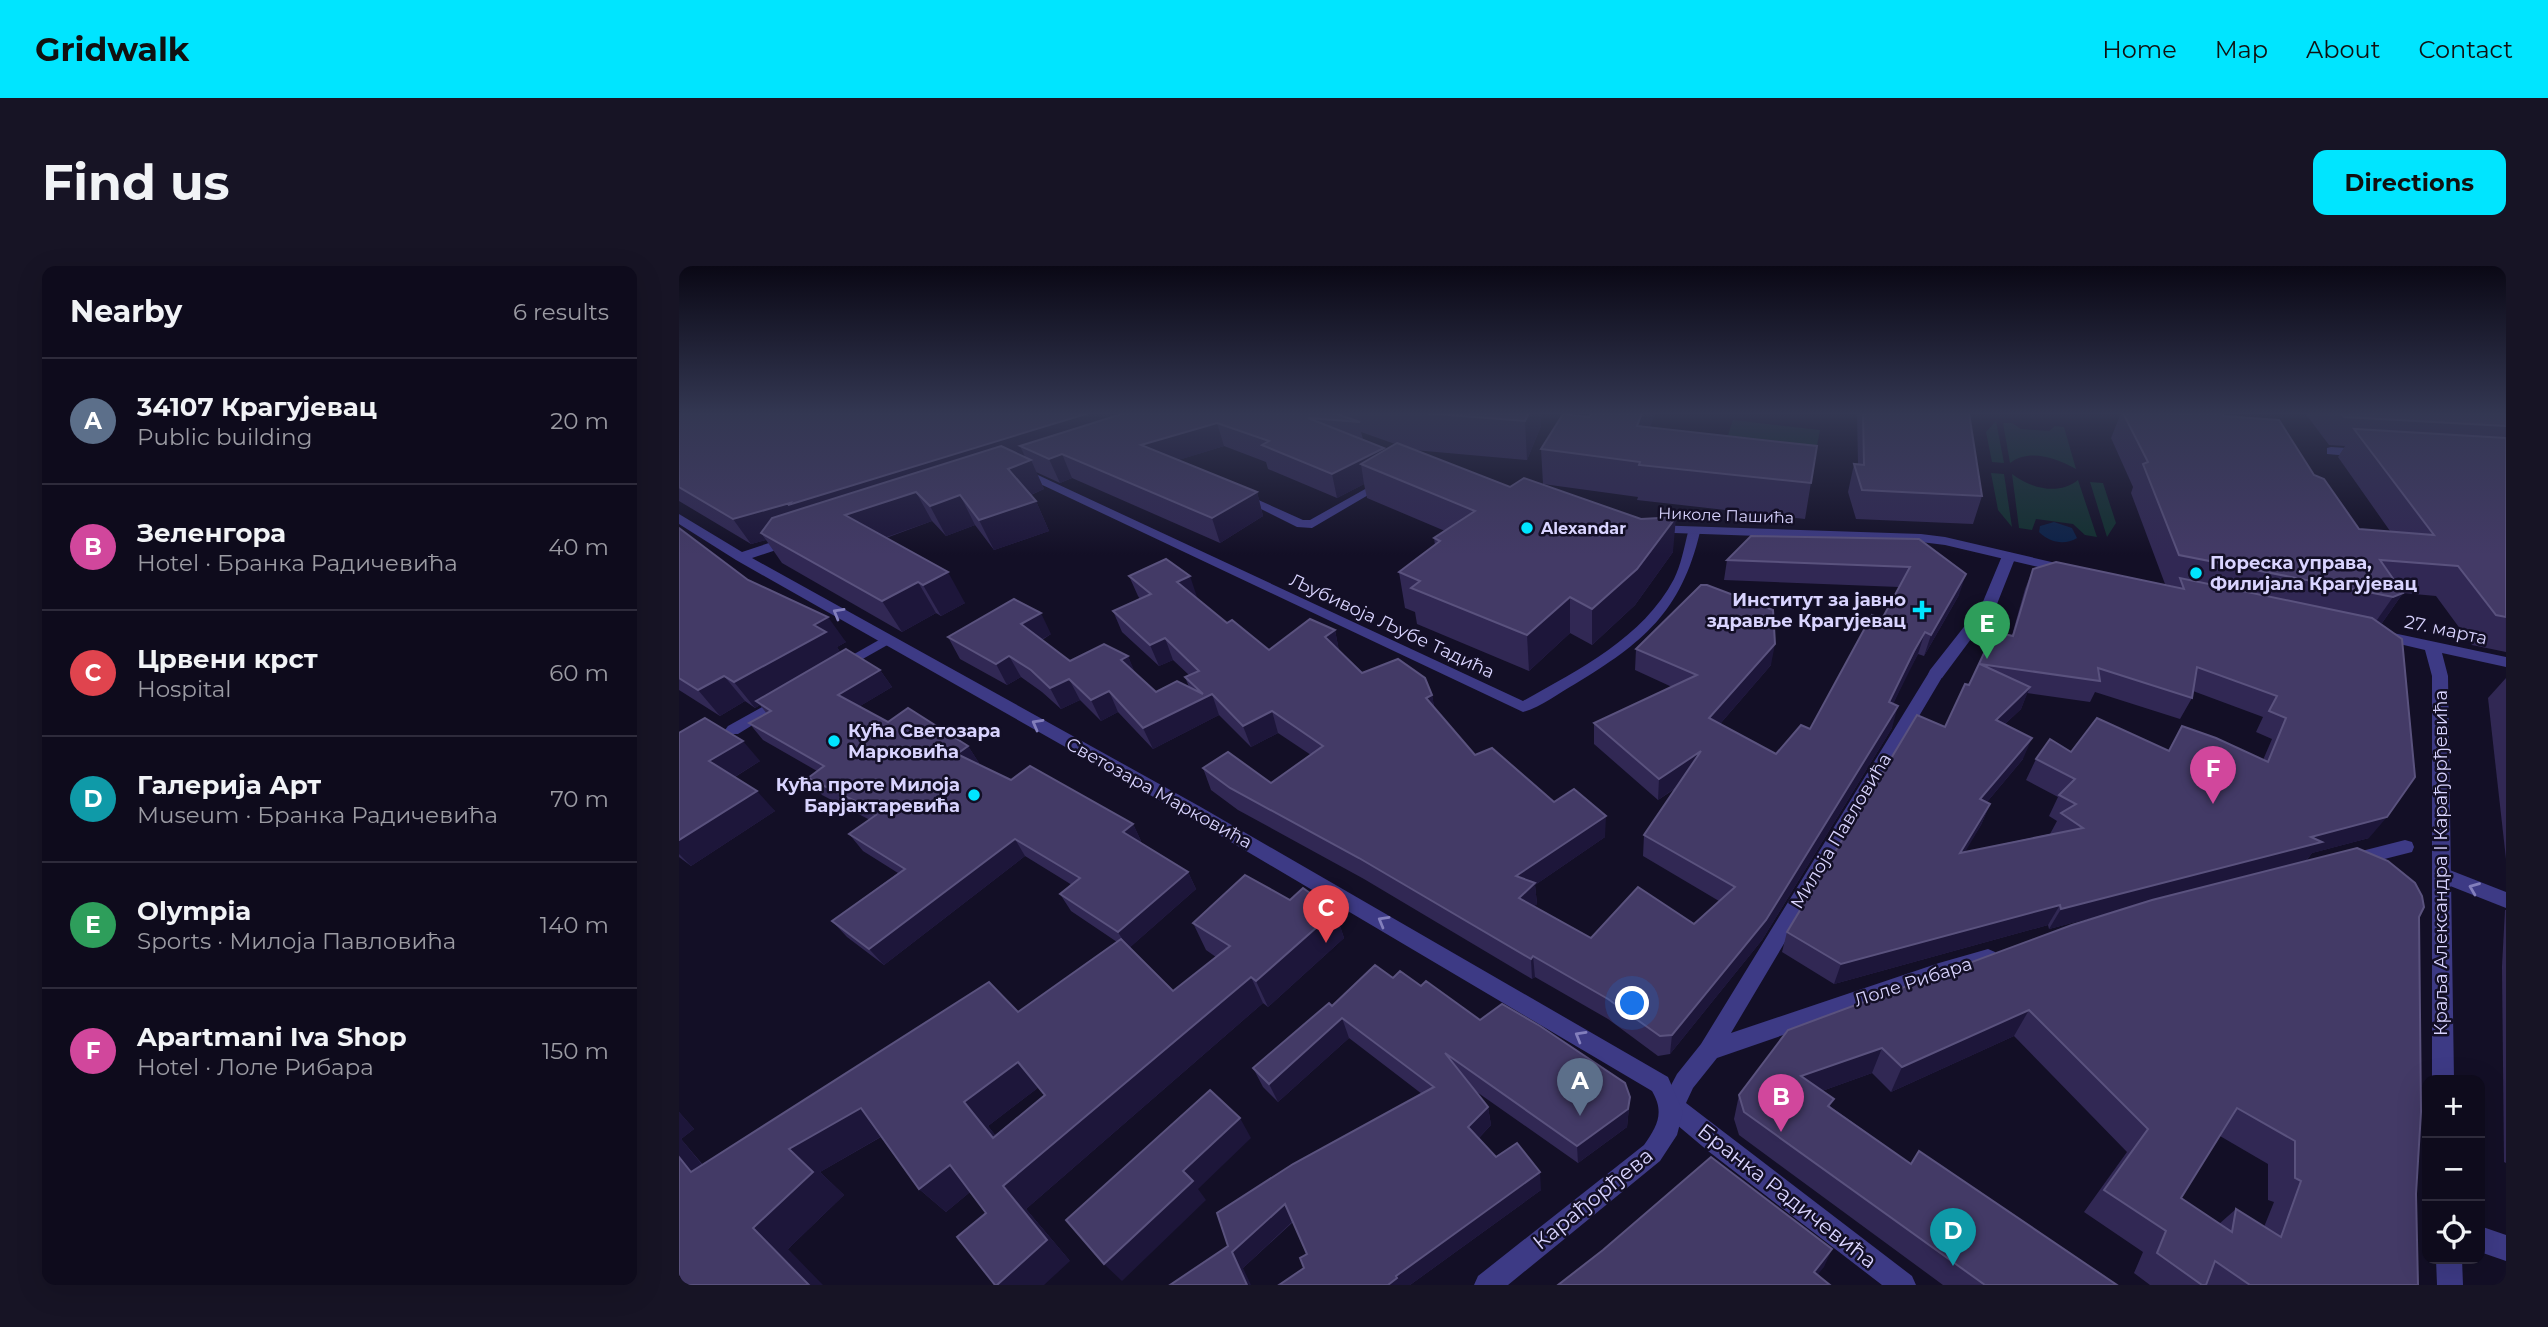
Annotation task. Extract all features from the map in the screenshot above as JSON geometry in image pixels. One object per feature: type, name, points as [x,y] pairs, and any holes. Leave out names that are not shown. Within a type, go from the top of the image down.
[{"type":"street","points":[[1009,471],[1040,461]]},
{"type":"street","name":"Светозара Марковића","points":[[679,518],[741,557],[1193,811],[1639,1070],[1660,1084],[1672,1105]]},
{"type":"street","name":"Николе Пашића","points":[[1634,528],[1921,538],[2009,556]]},
{"type":"street","points":[[741,557],[811,534]]},
{"type":"street","points":[[2009,556],[2079,572]]},
{"type":"street","name":"Милоја Павловића","points":[[1672,1105],[1685,1081],[1709,1051],[1936,674],[1970,633],[2004,577],[2009,556]]},
{"type":"street","name":"27. марта","points":[[2361,632],[2506,662]]},
{"type":"street","name":"Краља Александра I Карађорђевића","points":[[2433,646],[2440,676],[2443,1075]]},
{"type":"street","points":[[2328,866],[2405,847]]},
{"type":"street","points":[[2442,875],[2506,901]]},
{"type":"street","name":"Лоле Рибара","points":[[1709,1051],[1939,972],[2011,951]]},
{"type":"street","name":"Карађорђева","points":[[1487,1285],[1652,1153],[1672,1124],[1672,1105]]},
{"type":"street","name":"Бранка Радичевића","points":[[1672,1105],[1716,1143],[1903,1285]]},
{"type":"street","points":[[2485,1240],[2506,1248]]},
{"type":"street","points":[[2449,1264],[2450,1285]]},
{"type":"lane","name":"Љубивоја Љубе Тадића","points":[[1009,471],[1523,707],[1602,659],[1640,630],[1679,581],[1694,532]]},
{"type":"lane","points":[[1234,492],[1301,524],[1312,524],[1397,474]]},
{"type":"lane","points":[[827,675],[886,640]]},
{"type":"lane","points":[[733,730],[792,695]]},
{"type":"green space","points":[[1724,461],[1814,461],[1812,472]]},
{"type":"green space","points":[[2060,461],[2074,461],[2076,469]]},
{"type":"green space","points":[[1991,473],[2004,474],[2012,527],[1998,510]]},
{"type":"green space","points":[[2012,474],[2036,486],[2053,489],[2062,488],[2078,480],[2097,537],[2085,535],[2073,524],[2036,519],[2032,530],[2019,528]]},
{"type":"green space","points":[[2090,482],[2103,483],[2116,523],[2107,537]]},
{"type":"water","points":[[2054,522],[2072,528],[2077,538],[2057,542],[2039,532],[2040,526]]},
{"type":"building","points":[[679,461],[933,461],[733,519],[679,487]]},
{"type":"building","points":[[955,461],[1030,461],[1008,469],[1036,501],[979,520],[960,495],[930,506],[916,492],[845,515],[948,572],[923,585],[918,582],[882,601],[761,533],[772,518]]},
{"type":"building","points":[[1077,461],[1179,461],[1257,492],[1212,518]]},
{"type":"building","points":[[1300,461],[1359,461],[1332,474]]},
{"type":"building","points":[[1367,461],[1442,461],[1510,487],[1524,478],[1641,519],[1676,517],[1637,569],[1592,609],[1570,597],[1527,635],[1411,588],[1420,581],[1399,572],[1440,541],[1434,538],[1475,511],[1361,464]]},
{"type":"building","points":[[1629,461],[1815,461],[1811,483],[1639,465],[1640,462]]},
{"type":"building","points":[[1864,461],[1976,461],[1982,496],[1862,490],[1854,464],[1864,465]]},
{"type":"building","points":[[2305,461],[2314,475],[2324,479],[2359,529],[2434,535],[2378,461],[2506,461],[2506,617],[2496,615],[2458,566],[2380,560],[2403,593],[2393,597],[2179,555],[2143,464]]},
{"type":"building","points":[[679,528],[748,580],[828,617],[814,625],[826,632],[734,682],[724,676],[698,690],[679,678]]},
{"type":"building","points":[[1751,536],[1919,539],[1966,574],[1931,635],[1925,632],[1914,651],[1889,702],[1898,706],[1766,920],[1672,1035],[1660,1036],[1608,999],[1533,956],[1531,959],[1359,858],[1230,788],[1203,768],[1228,752],[1271,783],[1323,746],[1272,711],[1243,726],[1212,694],[1143,728],[1109,691],[1091,700],[1069,679],[1050,688],[1031,670],[1009,656],[996,664],[948,637],[1014,599],[1041,613],[1021,624],[1070,661],[1104,644],[1128,656],[1121,660],[1156,692],[1177,681],[1203,694],[1185,677],[1199,671],[1165,638],[1150,645],[1113,611],[1151,594],[1129,576],[1166,559],[1190,576],[1177,582],[1227,623],[1232,620],[1269,650],[1310,619],[1335,630],[1325,637],[1362,673],[1398,659],[1425,678],[1432,695],[1426,698],[1475,755],[1492,748],[1554,802],[1574,789],[1606,816],[1516,876],[1535,883],[1519,898],[1591,938],[1638,887],[1694,924],[1735,887],[1644,835],[1701,751],[1659,779],[1594,723],[1697,675],[1636,649],[1701,585],[1773,610],[1775,644],[1709,718],[1776,754],[1801,725],[1810,729],[1872,615],[1882,619],[1910,567],[1727,560]]},
{"type":"building","points":[[2056,562],[2184,589],[2180,578],[2372,618],[2402,639],[2415,777],[2387,817],[2311,837],[2322,842],[2061,909],[2060,905],[1841,964],[1787,932],[1917,715],[1945,727],[1994,632],[2013,636],[2033,569]],"holes":[[[1980,664],[2100,681],[2098,668],[2192,698],[2197,667],[2277,696],[2269,711],[2286,718],[2268,762],[2182,726],[2169,751],[2097,718],[2071,752],[2050,739],[2036,759],[2075,779],[2059,795],[2076,804],[2061,813],[2083,828],[1960,853],[1990,804],[1980,799],[2032,738],[1996,720],[2030,687]]]},
{"type":"building","points":[[846,649],[880,670],[838,695],[888,722],[908,708],[968,746],[957,754],[1011,780],[1030,766],[1133,824],[1123,832],[1188,872],[1118,932],[1060,894],[1080,878],[1015,839],[869,949],[832,921],[905,869],[849,834],[876,815],[860,807],[863,805],[808,778],[824,766],[749,723],[771,711],[756,701]]},
{"type":"building","points":[[705,718],[743,741],[709,761],[757,791],[679,840],[679,733]]},
{"type":"building","points":[[2357,848],[2388,861],[2415,883],[2424,907],[2419,917],[2421,1112],[2416,1194],[2418,1285],[2250,1285],[2215,1261],[2206,1285],[2202,1285],[2157,1253],[2166,1231],[2104,1190],[2148,1129],[2029,1010],[1902,1067],[1882,1048],[1801,1076],[1834,1099],[1828,1106],[1911,1164],[1919,1151],[2117,1285],[1985,1285],[1744,1112],[1739,1095],[1788,1030],[2072,925],[2152,900]],"holes":[[[2237,1108],[2295,1141],[2295,1178],[2301,1181],[2281,1237],[2236,1209],[2232,1232],[2181,1198]]]},
{"type":"building","points":[[1245,875],[1290,900],[1303,888],[1335,911],[1256,981],[1251,977],[1003,1186],[1047,1240],[997,1285],[957,1237],[986,1213],[950,1165],[919,1189],[861,1108],[789,1149],[813,1172],[753,1228],[809,1285],[679,1285],[679,1157],[691,1172],[989,982],[1018,1012],[1121,939],[1173,991],[1230,946],[1193,923]],"holes":[[[1018,1062],[1045,1095],[993,1138],[964,1102]]]},
{"type":"building","points":[[1375,965],[1393,978],[1400,971],[1421,986],[1426,981],[1480,1020],[1502,1004],[1625,1083],[1630,1097],[1628,1109],[1577,1146],[1445,1053],[1488,1107],[1468,1127],[1496,1157],[1517,1143],[1540,1172],[1396,1276],[1388,1285],[1279,1285],[1304,1268],[1300,1258],[1307,1254],[1285,1204],[1232,1252],[1247,1285],[1170,1285],[1228,1246],[1217,1213],[1293,1164],[1434,1087],[1342,1018],[1269,1084],[1253,1068],[1329,1003],[1332,1006]]},
{"type":"building","points":[[1210,1090],[1240,1118],[1183,1171],[1193,1181],[1104,1264],[1066,1220]]},
{"type":"building","points":[[1711,1157],[1832,1249],[1814,1272],[1830,1285],[1558,1285],[1603,1250]]},
{"type":"place","name":"Alexandar","points":[[1527,528]]},
{"type":"place","name":"Пореска управа, Филијала Крагујевац","points":[[2196,573]]},
{"type":"place","name":"Институт за јавно здравље Крагујевац","points":[[1922,610]]},
{"type":"place","name":"Olympia","points":[[1987,659]]},
{"type":"place","name":"Кућа Светозара Марковића","points":[[834,741]]},
{"type":"place","name":"Кућа проте Милоја Барјактаревића","points":[[974,795]]},
{"type":"place","name":"Apartmani Iva Shop","points":[[2213,804]]},
{"type":"place","name":"Црвени крст","points":[[1326,943]]},
{"type":"place","name":"34107 Крагујевац","points":[[1580,1116]]},
{"type":"place","name":"Зеленгора","points":[[1781,1132]]},
{"type":"place","name":"Галерија Арт","points":[[1953,1266]]}]
